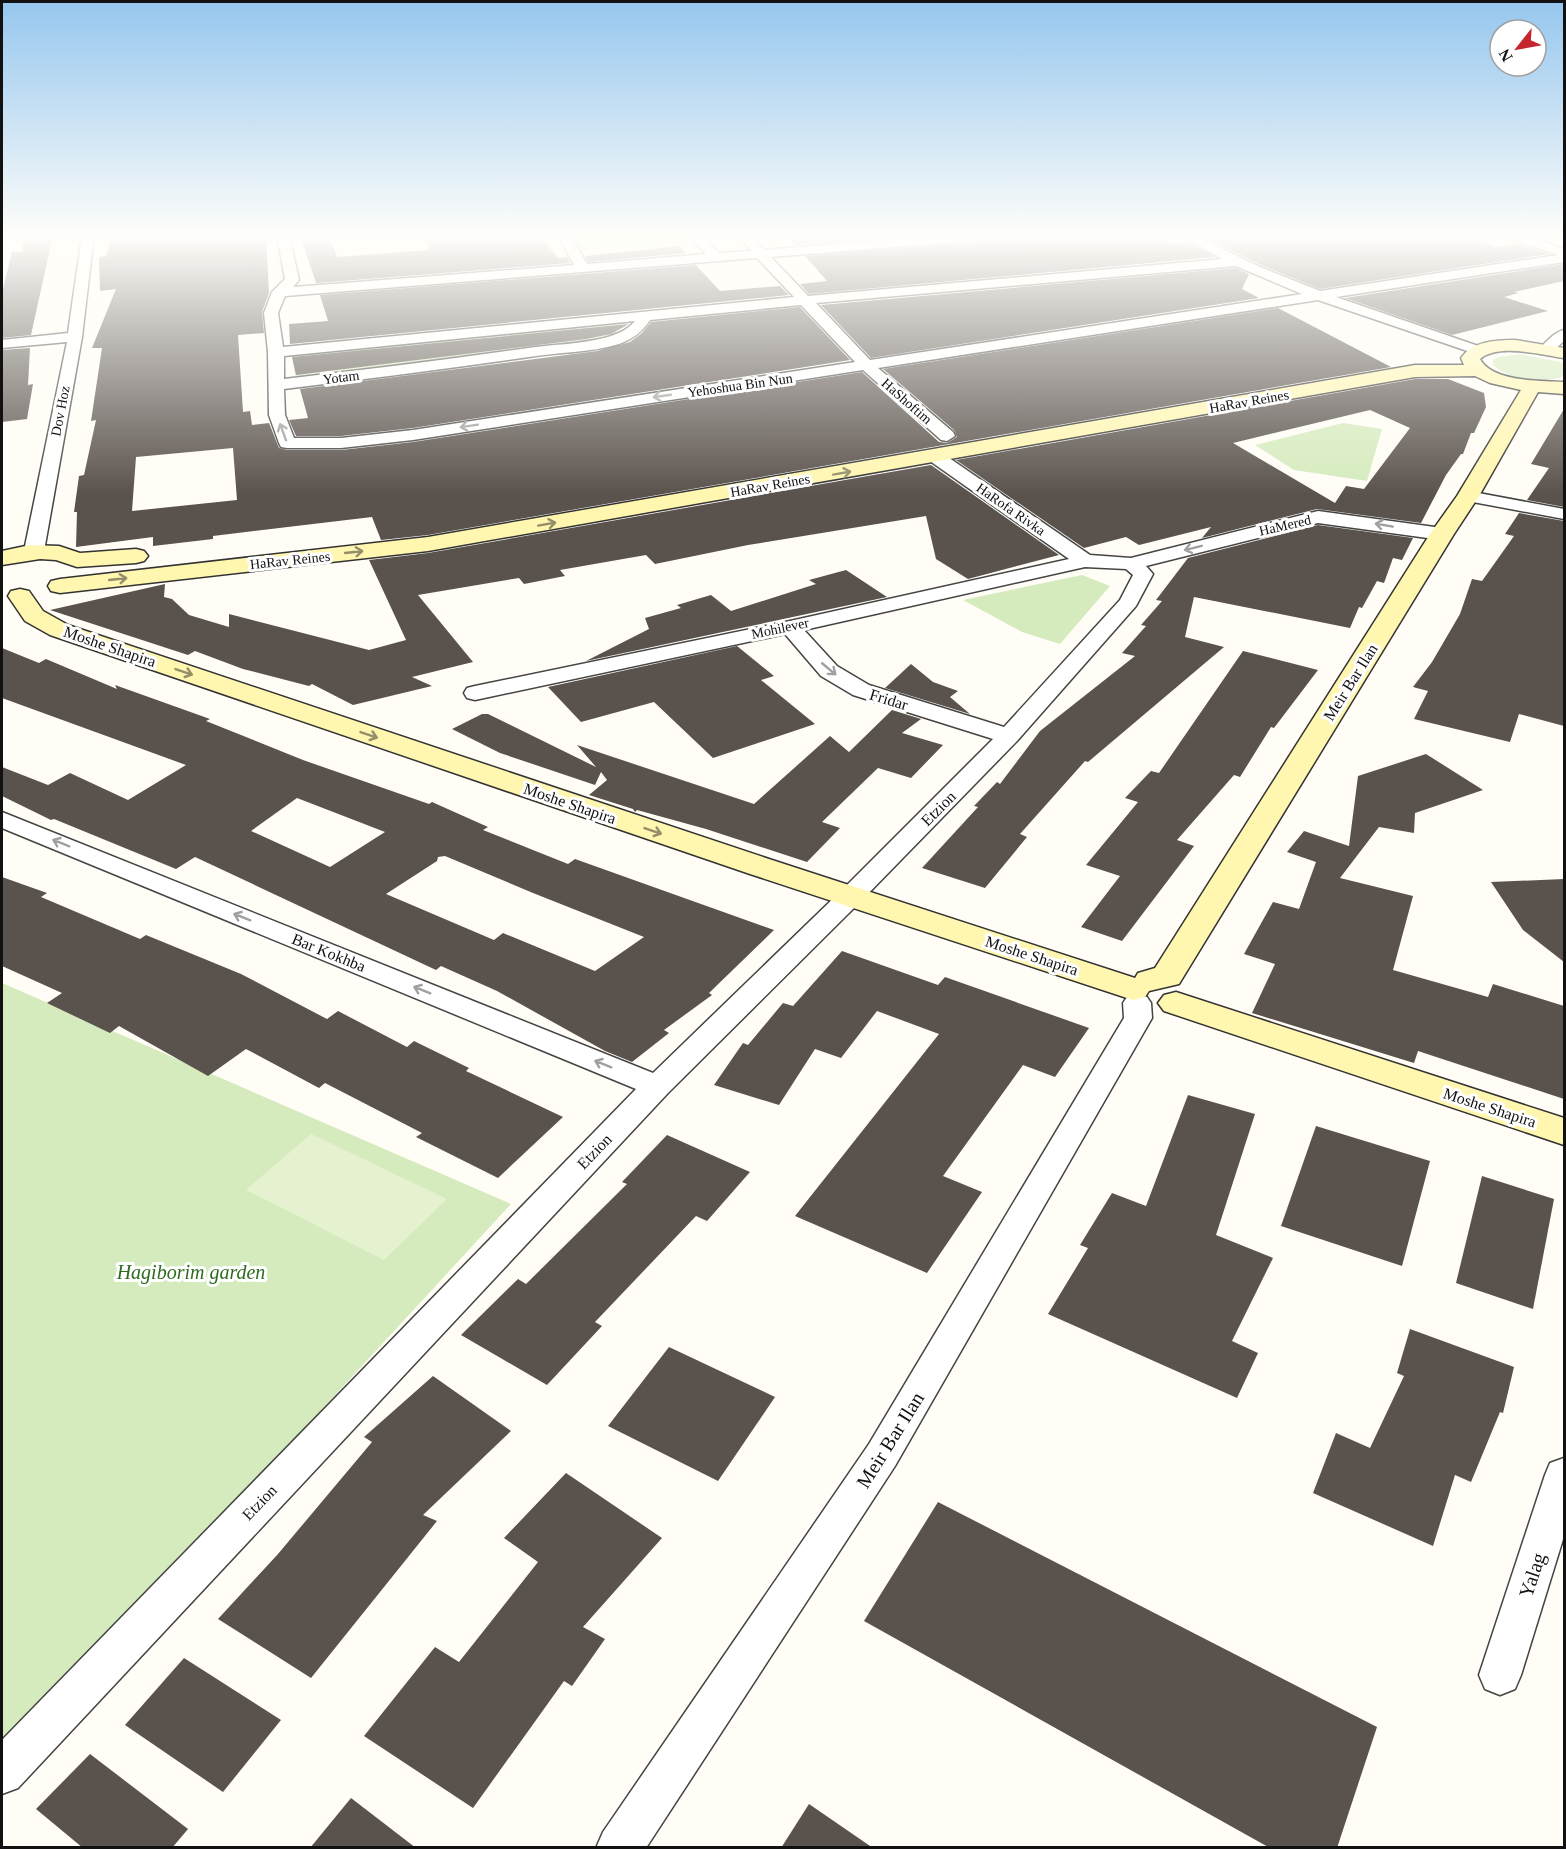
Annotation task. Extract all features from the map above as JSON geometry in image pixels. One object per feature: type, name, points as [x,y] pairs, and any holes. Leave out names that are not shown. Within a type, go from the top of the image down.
[{"type":"main road","points":[[1556,351],[1508,346],[1475,360],[1501,380],[1533,387],[1564,388]]},
{"type":"main road","name":"HaRav Reines","points":[[33,551],[54,552],[77,560],[196,553],[442,524],[609,497],[947,436],[1411,361],[1475,360]]},
{"type":"main road","name":"HaRav Reines","points":[[11,596],[60,586],[428,544],[936,457],[1475,360]]},
{"type":"main road","name":"Meir Bar Ilan","points":[[1154,996],[1442,534],[1468,496],[1533,387]]},
{"type":"main road","points":[[2,558],[33,551]]},
{"type":"main road","points":[[60,586],[73,578],[79,570],[77,560]]},
{"type":"main road","name":"Moshe Shapira","points":[[11,596],[34,616],[60,630],[738,860],[1564,1132]]},
{"type":"street","name":"Dov Hoz","points":[[33,551],[77,321]]},
{"type":"street","points":[[272,321],[276,352],[276,385]]},
{"type":"street","points":[[276,352],[591,321]]},
{"type":"street","name":"Yotam","points":[[276,385],[410,370],[536,351],[581,348],[615,340],[636,330],[642,321]]},
{"type":"street","name":"HaShoftim","points":[[825,321],[867,366],[947,436]]},
{"type":"street","name":"Yehoshua Bin Nun","points":[[276,385],[277,415],[287,443],[341,443],[413,435],[1158,321]]},
{"type":"street","points":[[1382,321],[1475,360]]},
{"type":"street","points":[[1556,351],[1564,334]]},
{"type":"street","points":[[2,344],[75,338]]},
{"type":"street","name":"HaRofa Rivka","points":[[936,457],[1085,561]]},
{"type":"street","points":[[1468,496],[1564,514]]},
{"type":"street","name":"HaMered","points":[[1131,564],[1318,517],[1442,534]]},
{"type":"street","points":[[1085,561],[1131,564]]},
{"type":"street","name":"Mohilever","points":[[475,693],[790,627],[1085,561]]},
{"type":"street","name":"Etzion","points":[[2,1772],[657,1086],[851,896],[1009,736],[1129,602],[1143,574],[1131,564]]},
{"type":"street","name":"Fridar","points":[[790,627],[829,671],[861,690],[1009,736]]},
{"type":"street","name":"Bar Kokhba","points":[[2,819],[657,1086]]},
{"type":"street","name":"Meir Bar Ilan","points":[[619,1848],[882,1455],[1154,996]]},
{"type":"street","name":"Yalag","points":[[1500,1675],[1564,1475]]},
{"type":"green space","points":[[625,323],[614,334],[576,344],[296,381],[292,355]]},
{"type":"green space","points":[[1520,354],[1560,362],[1564,365],[1564,376],[1547,380],[1527,379],[1508,374],[1493,365],[1493,360],[1498,357]]},
{"type":"green space","points":[[1343,423],[1382,429],[1367,481],[1294,470],[1255,445]]},
{"type":"green space","points":[[1082,575],[1110,586],[1060,644],[1022,632],[963,600]]},
{"type":"green space","name":"Hagiborim garden","points":[[2,983],[511,1204],[2,1757]]},
{"type":"green space","points":[[311,1134],[447,1199],[384,1260],[246,1190]]},
{"type":"building","points":[[2,321],[34,321],[31,335],[2,338]]},
{"type":"building","points":[[103,321],[263,321],[264,333],[238,335],[243,412],[250,411],[252,425],[269,423],[279,448],[287,450],[341,450],[413,442],[862,372],[939,442],[947,443],[957,437],[954,430],[883,369],[1192,321],[1303,321],[1391,367],[428,535],[381,540],[372,517],[213,536],[213,539],[153,546],[153,537],[76,547],[77,512],[74,512],[79,476],[84,475],[96,420],[91,421],[102,348],[92,348]],"holes":[[[233,448],[237,500],[132,511],[136,457]]]},
{"type":"building","points":[[324,321],[521,321],[290,344],[289,324]]},
{"type":"building","points":[[813,321],[850,360],[413,428],[341,436],[296,436],[289,420],[308,418],[300,389],[597,351],[630,342],[651,322]]},
{"type":"building","points":[[836,321],[1108,321],[871,358]]},
{"type":"building","points":[[1412,321],[1507,321],[1452,335]]},
{"type":"building","points":[[629,324],[611,334],[586,339],[296,375],[292,357]]},
{"type":"building","points":[[30,348],[28,385],[33,384],[27,419],[2,422],[2,350]]},
{"type":"building","points":[[1415,379],[1448,379],[1484,393],[1486,407],[1474,433],[1471,433],[1463,454],[1446,475],[1421,523],[1317,509],[1202,538],[1211,527],[1139,545],[1126,537],[1084,548],[956,460]],"holes":[[[1370,410],[1410,428],[1364,489],[1346,486],[1335,503],[1233,443]]]},
{"type":"building","points":[[1564,409],[1564,507],[1527,500],[1549,468],[1531,464]]},
{"type":"building","points":[[931,465],[1059,555],[968,579],[936,559],[926,516],[748,545],[655,564],[646,555],[560,570],[565,576],[524,584],[519,578],[418,595],[473,662],[412,677],[432,686],[353,705],[312,684],[309,686],[243,669],[195,651],[188,655],[50,610],[165,584],[164,597],[172,599],[189,615],[229,627],[229,614],[369,650],[406,640],[369,560],[428,553]]},
{"type":"building","points":[[1519,513],[1564,521],[1564,726],[1519,714],[1510,742],[1414,719],[1428,691],[1413,687],[1432,662],[1460,614],[1472,579],[1482,581],[1514,536],[1505,534]]},
{"type":"building","points":[[1318,525],[1413,538],[1402,560],[1393,558],[1384,583],[1377,581],[1362,608],[1359,607],[1350,628],[1194,597],[1185,637],[1224,647],[1088,762],[1085,761],[1020,834],[1027,837],[985,888],[922,868],[978,807],[974,806],[997,782],[1000,784],[1040,731],[1135,656],[1122,653],[1146,626],[1141,625],[1162,601],[1156,600],[1188,558]]},
{"type":"building","points":[[846,570],[887,597],[586,661],[649,629],[645,618],[681,608],[677,605],[711,595],[731,611],[816,584],[809,580]]},
{"type":"building","points":[[737,646],[774,676],[761,680],[815,724],[713,758],[654,702],[581,722],[548,687]]},
{"type":"building","points":[[2,648],[39,663],[46,659],[117,689],[115,685],[210,719],[206,721],[303,760],[429,804],[432,802],[488,827],[483,830],[568,864],[575,859],[774,930],[709,993],[712,995],[664,1030],[669,1033],[632,1062],[605,1051],[497,991],[441,966],[436,970],[195,857],[176,869],[54,819],[51,820],[2,796],[2,767],[48,785],[70,773],[128,800],[186,765],[2,698]],"holes":[[[297,798],[385,832],[330,867],[251,831]],[[445,856],[533,893],[644,937],[595,971],[503,933],[494,940],[386,894],[437,861],[438,857]]]},
{"type":"building","points":[[1243,651],[1318,670],[1274,728],[1271,727],[1240,777],[1234,775],[1177,840],[1194,846],[1122,941],[1081,927],[1120,876],[1086,865],[1138,802],[1125,798],[1151,771],[1159,773]]},
{"type":"building","points":[[911,664],[933,682],[958,691],[950,697],[970,714],[885,688]]},
{"type":"building","points":[[892,710],[921,719],[902,733],[943,745],[911,778],[878,768],[822,822],[840,828],[807,862],[706,829],[637,810],[635,812],[633,809],[589,795],[607,780],[601,772],[595,785],[500,753],[452,729],[482,714],[488,714],[596,767],[577,745],[754,804],[830,736],[849,752]]},
{"type":"building","points":[[1426,754],[1483,790],[1415,813],[1414,833],[1379,827],[1340,878],[1413,896],[1393,970],[1488,997],[1493,984],[1564,1006],[1564,1099],[1418,1051],[1414,1063],[1252,1013],[1275,964],[1244,954],[1273,902],[1299,909],[1316,862],[1287,852],[1304,831],[1349,846],[1358,776]]},
{"type":"building","points":[[2,877],[47,893],[41,897],[140,939],[146,935],[241,974],[327,1019],[338,1011],[407,1047],[414,1041],[469,1068],[466,1071],[563,1117],[498,1178],[416,1137],[422,1133],[325,1083],[319,1088],[246,1049],[208,1076],[119,1026],[110,1033],[47,1003],[62,993],[2,966]]},
{"type":"building","points":[[1564,879],[1564,962],[1523,930],[1491,882]]},
{"type":"building","points":[[842,951],[938,985],[945,977],[1089,1028],[1055,1077],[1023,1065],[943,1176],[982,1192],[927,1273],[795,1216],[939,1034],[877,1011],[841,1058],[815,1049],[779,1105],[714,1085],[743,1043],[748,1045],[783,1003],[793,1006]]},
{"type":"building","points":[[1188,1095],[1255,1114],[1216,1235],[1273,1258],[1232,1341],[1258,1353],[1237,1398],[1048,1314],[1088,1248],[1080,1245],[1112,1193],[1146,1206]]},
{"type":"building","points":[[1316,1126],[1430,1161],[1402,1266],[1281,1226]]},
{"type":"building","points":[[667,1135],[750,1172],[707,1221],[696,1216],[595,1322],[602,1326],[547,1385],[461,1335],[518,1279],[526,1284],[627,1184],[622,1182]]},
{"type":"building","points":[[1482,1176],[1554,1199],[1533,1309],[1456,1283]]},
{"type":"building","points":[[1410,1329],[1514,1367],[1503,1413],[1500,1412],[1471,1482],[1455,1475],[1433,1546],[1313,1493],[1336,1433],[1370,1448],[1404,1376],[1397,1373]]},
{"type":"building","points":[[669,1347],[775,1397],[718,1481],[608,1426]]},
{"type":"building","points":[[433,1376],[511,1431],[423,1515],[437,1521],[311,1678],[218,1619],[278,1554],[372,1442],[364,1437]]},
{"type":"building","points":[[566,1473],[662,1538],[583,1627],[605,1639],[572,1686],[564,1681],[473,1808],[364,1736],[435,1647],[459,1662],[538,1562],[504,1538]]},
{"type":"building","points":[[938,1502],[1377,1727],[1337,1848],[1270,1848],[864,1621]]},
{"type":"building","points":[[184,1658],[281,1720],[223,1792],[125,1725]]},
{"type":"building","points":[[90,1754],[188,1829],[172,1848],[83,1848],[36,1809]]},
{"type":"building","points":[[351,1798],[416,1848],[310,1848]]},
{"type":"building","points":[[809,1804],[873,1848],[781,1848]]}]
